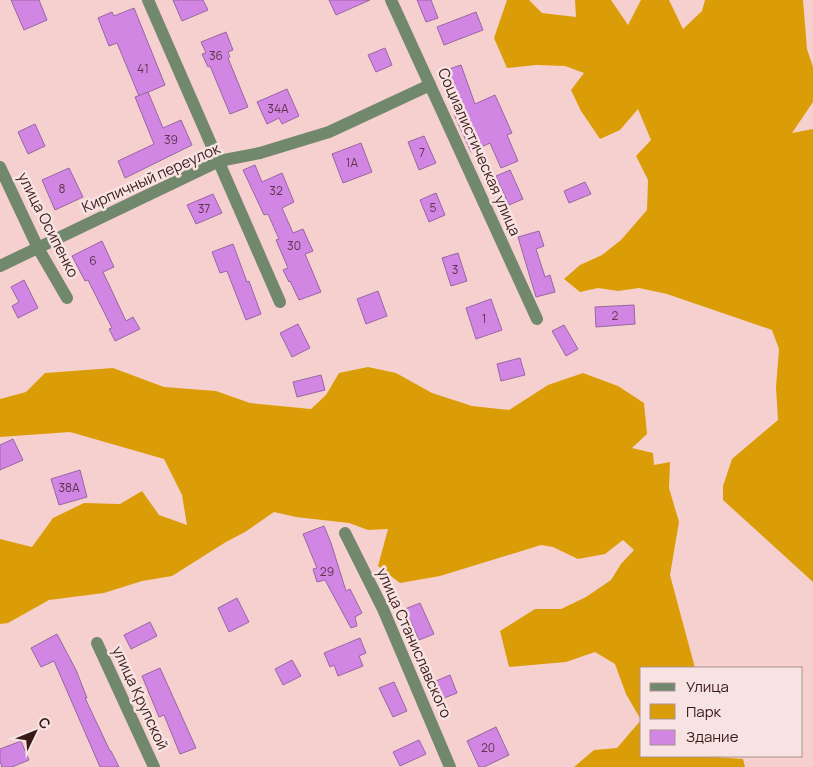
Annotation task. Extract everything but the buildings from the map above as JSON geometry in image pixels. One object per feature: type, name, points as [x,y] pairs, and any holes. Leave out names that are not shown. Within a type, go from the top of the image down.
[{"type":"street","points":[[148,0],[280,302]]},
{"type":"street","name":"Социалистическая улица","points":[[392,0],[537,318]]},
{"type":"street","name":"Кирпичный переулок","points":[[0,266],[219,161],[260,153],[329,132],[430,85]]},
{"type":"street","name":"улица Осипенко","points":[[0,167],[38,248],[68,298]]},
{"type":"street","name":"улица Станиславского","points":[[345,533],[382,609],[450,767]]},
{"type":"street","name":"улица Крупской","points":[[97,643],[154,767]]},
{"type":"green space","points":[[507,0],[529,0],[542,13],[576,17],[575,0],[611,0],[628,25],[641,0],[669,0],[683,29],[702,11],[705,0],[803,0],[807,49],[813,67],[813,102],[792,133],[813,129],[813,582],[723,500],[723,486],[732,459],[778,420],[776,387],[779,349],[772,330],[667,294],[639,288],[618,291],[598,288],[580,292],[564,279],[580,265],[602,255],[621,240],[647,210],[648,180],[636,156],[651,140],[638,109],[620,130],[600,139],[581,111],[571,90],[584,73],[565,66],[536,65],[507,68],[494,38]]},
{"type":"green space","points":[[368,367],[396,373],[432,393],[472,406],[509,410],[548,385],[583,373],[618,386],[644,403],[647,434],[632,448],[653,453],[654,465],[670,462],[669,488],[679,522],[670,575],[695,667],[640,667],[640,718],[626,694],[615,664],[595,652],[566,662],[509,667],[500,631],[535,609],[561,609],[586,597],[611,580],[621,564],[634,550],[623,540],[605,554],[578,559],[553,547],[541,545],[440,576],[400,583],[378,566],[388,529],[368,530],[349,523],[296,517],[274,512],[245,532],[172,576],[142,581],[104,593],[49,600],[8,623],[0,624],[0,539],[32,547],[53,518],[84,503],[120,504],[142,491],[159,515],[187,525],[182,495],[164,459],[70,432],[0,437],[0,399],[26,392],[45,373],[113,368],[164,387],[216,391],[250,403],[311,409],[326,395],[339,373]]},
{"type":"green space","points":[[640,721],[640,757],[743,759],[745,767],[574,767],[594,750],[617,748]]}]
